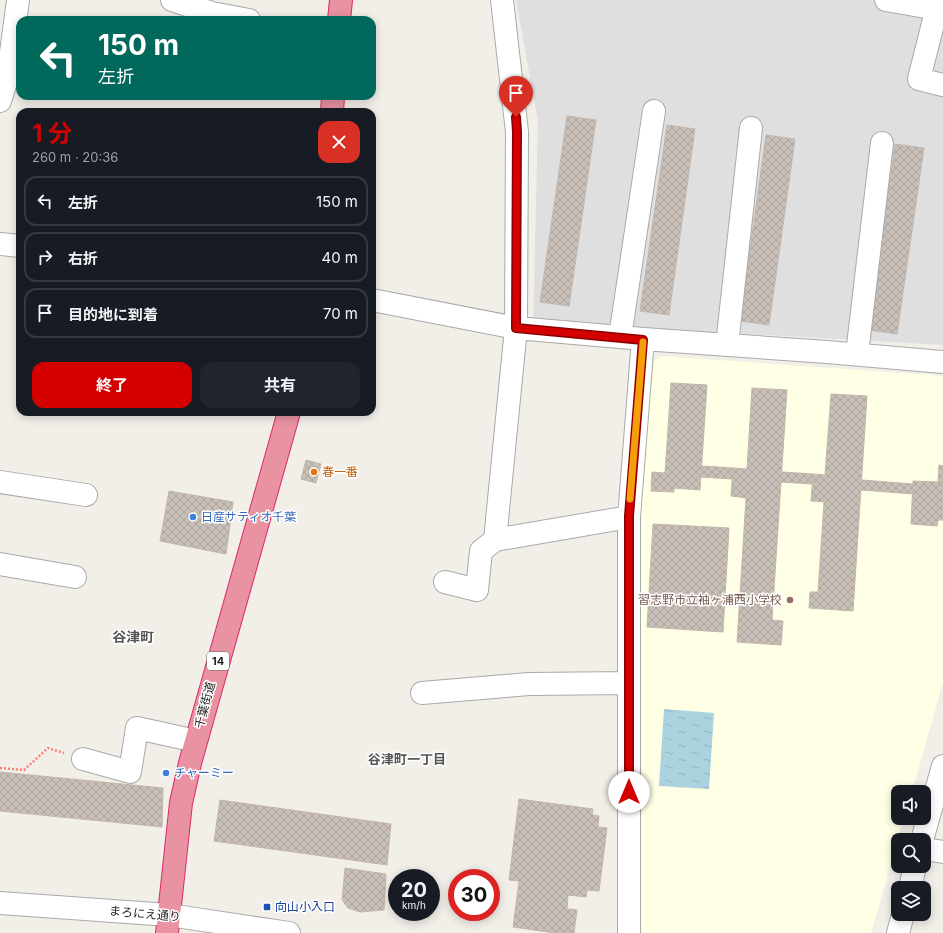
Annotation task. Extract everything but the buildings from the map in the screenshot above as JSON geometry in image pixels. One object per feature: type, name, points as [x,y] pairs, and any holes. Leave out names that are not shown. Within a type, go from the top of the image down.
[{"type":"highway","points":[[339,16],[341,0]]},
{"type":"highway","name":"千葉街道","points":[[168,924],[181,803],[196,741],[288,416]]},
{"type":"street","points":[[0,101],[8,75],[18,0]]},
{"type":"street","points":[[172,0],[212,13],[228,16]]},
{"type":"street","points":[[495,540],[516,328],[517,132],[502,0]]},
{"type":"street","points":[[886,0],[938,5],[919,79],[943,85]]},
{"type":"street","points":[[620,337],[654,111]]},
{"type":"street","points":[[727,345],[751,128]]},
{"type":"street","points":[[856,354],[882,143]]},
{"type":"street","points":[[0,244],[16,246]]},
{"type":"street","points":[[376,301],[516,328],[643,340],[856,354],[943,362]]},
{"type":"street","points":[[629,933],[629,516],[643,340]]},
{"type":"street","points":[[0,482],[86,494]]},
{"type":"street","points":[[445,582],[477,590],[481,551],[495,540],[629,516]]},
{"type":"street","points":[[0,564],[75,577]]},
{"type":"street","points":[[422,693],[529,684],[629,683]]},
{"type":"street","points":[[83,759],[130,772],[137,728],[196,741]]},
{"type":"street","points":[[924,833],[943,766]]},
{"type":"street","points":[[931,850],[943,852]]},
{"type":"street","name":"まろにえ通り","points":[[0,903],[168,924],[289,933]]},
{"type":"street","points":[[898,933],[901,921]]},
{"type":"path","points":[[0,768],[24,770],[48,748],[83,759]]},
{"type":"shaded area","points":[[516,0],[943,0],[943,345],[533,322],[538,121]]},
{"type":"shaded area","name":"習志野市立袖ヶ浦西小学校","points":[[662,356],[943,376],[943,682],[914,785],[891,785],[891,825],[902,825],[900,833],[891,833],[891,863],[871,933],[639,933],[637,517],[654,361]]},
{"type":"water","points":[[664,709],[714,713],[709,789],[659,786]]},
{"type":"slow traffic","points":[[630,499],[643,342]]},
{"type":"place","name":"春一番","points":[[314,472]]},
{"type":"place","name":"日産サティオ千葉","points":[[193,517]]},
{"type":"place","name":"習志野市立袖ヶ浦西小学校","points":[[790,600]]},
{"type":"place","name":"チャーミー","points":[[166,773]]},
{"type":"place","name":"向山小入口","points":[[267,907]]},
{"type":"district","name":"谷津町","points":[[133,637]]},
{"type":"district","name":"谷津町一丁目","points":[[407,759]]},
{"type":"route","points":[[516,117],[516,328],[643,340],[629,516],[629,792]]}]
